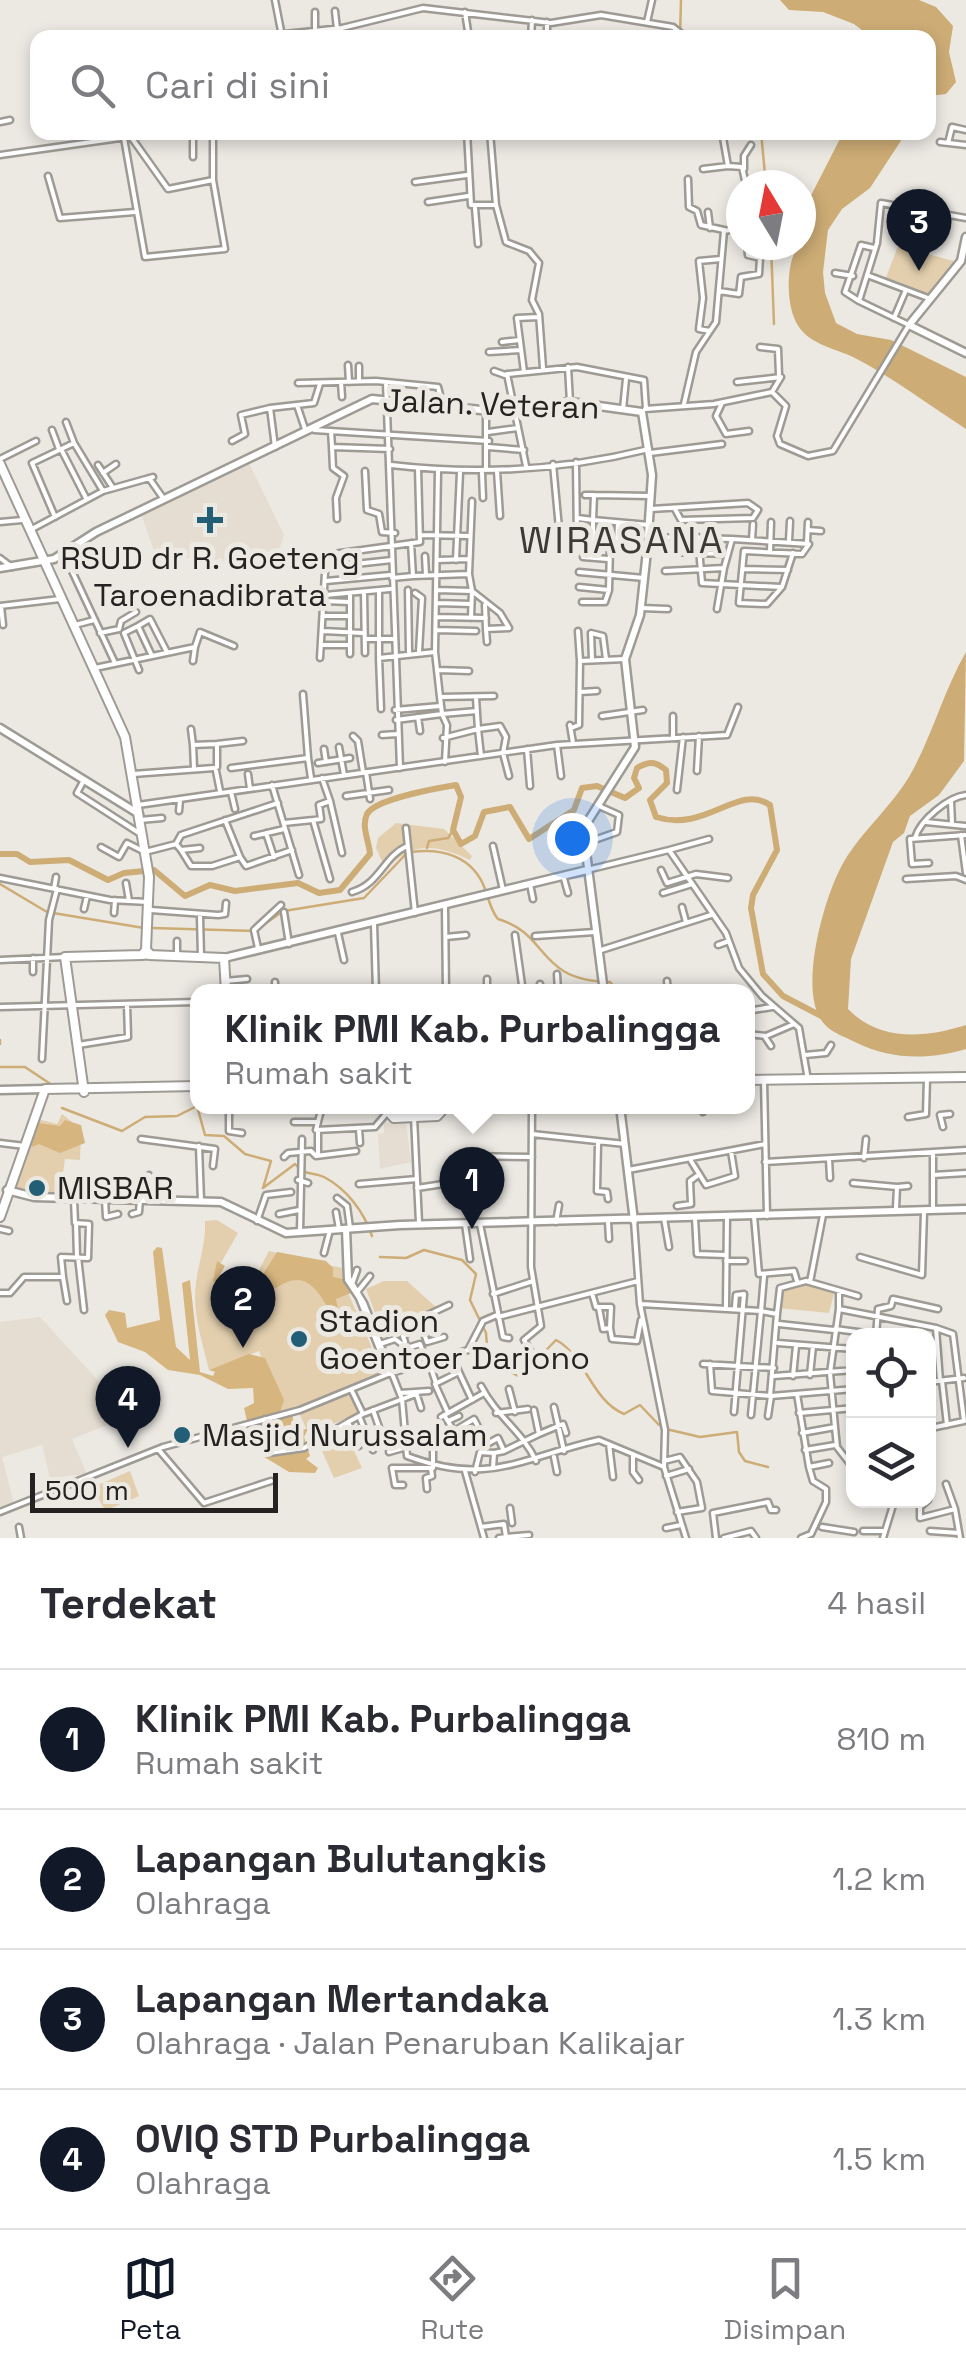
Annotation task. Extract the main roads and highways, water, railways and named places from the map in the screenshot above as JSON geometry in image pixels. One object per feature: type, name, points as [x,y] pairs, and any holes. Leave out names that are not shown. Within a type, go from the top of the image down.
[{"type":"main road","points":[[0,462],[125,736],[149,877],[151,906],[146,954]]},
{"type":"main road","points":[[84,1090],[65,957],[146,954],[224,958],[225,984]]},
{"type":"main road","points":[[755,1080],[966,1078]]},
{"type":"main road","points":[[0,1206],[44,1091],[190,1088]]},
{"type":"main road","points":[[400,1114],[414,1118],[442,1114]]},
{"type":"main road","points":[[0,1217],[9,1185]]},
{"type":"waterway","points":[[680,30],[681,0]]},
{"type":"waterway","points":[[762,140],[765,170]]},
{"type":"waterway","points":[[772,260],[774,324]]},
{"type":"waterway","points":[[0,854],[17,854],[30,862],[69,860],[108,880],[124,873],[154,870],[185,896],[210,885],[235,891],[298,883],[319,893],[340,890],[370,854],[365,819],[382,804],[456,785],[461,797],[453,830],[461,844],[475,836],[484,812],[510,807],[529,839],[574,810],[582,788],[597,786],[625,798],[639,788],[634,778],[637,768],[655,764],[666,770],[667,783],[650,800],[656,817],[690,819],[746,800],[770,805],[777,850],[753,895],[751,908],[763,974],[783,996],[825,1018]]},
{"type":"waterway","points":[[427,848],[429,841],[448,838],[453,830]]},
{"type":"waterway","points":[[411,852],[445,853],[464,862],[480,878],[498,919],[527,935],[569,974],[612,984]]},
{"type":"waterway","points":[[284,911],[364,898],[406,854]]},
{"type":"waterway","points":[[0,884],[47,912],[144,928]]},
{"type":"waterway","points":[[152,928],[255,931],[279,914]]},
{"type":"waterway","points":[[0,1067],[25,1067],[55,1087]]},
{"type":"waterway","points":[[62,1108],[122,1131],[145,1117],[177,1116],[190,1110]]},
{"type":"waterway","points":[[199,1114],[205,1135],[224,1136],[245,1154],[271,1161],[263,1188],[295,1164],[340,1188],[359,1210],[372,1236]]},
{"type":"waterway","points":[[380,1257],[406,1258],[424,1250],[462,1260],[476,1274],[470,1300],[486,1333],[488,1360],[520,1377],[556,1340],[574,1356],[613,1407],[624,1414],[640,1405],[659,1425]]},
{"type":"waterway","points":[[666,1429],[700,1437],[737,1432],[739,1452],[745,1461],[768,1467]]},
{"type":"place","name":"Lapangan Mertandaka","points":[[919,271]]},
{"type":"place","name":"RSUD dr R. Goeteng Taroenadibrata","points":[[210,520]]},
{"type":"place","name":"MISBAR","points":[[37,1188]]},
{"type":"place","name":"Klinik PMI Kab. Purbalingga","points":[[472,1229]]},
{"type":"place","name":"Stadion Goentoer Darjono","points":[[299,1339]]},
{"type":"place","name":"Lapangan Bulutangkis","points":[[243,1348]]},
{"type":"place","name":"Masjid Nurussalam","points":[[182,1435]]},
{"type":"place","name":"OVIQ STD Purbalingga","points":[[128,1448]]},
{"type":"district","name":"WIRASANA","points":[[622,540]]}]
